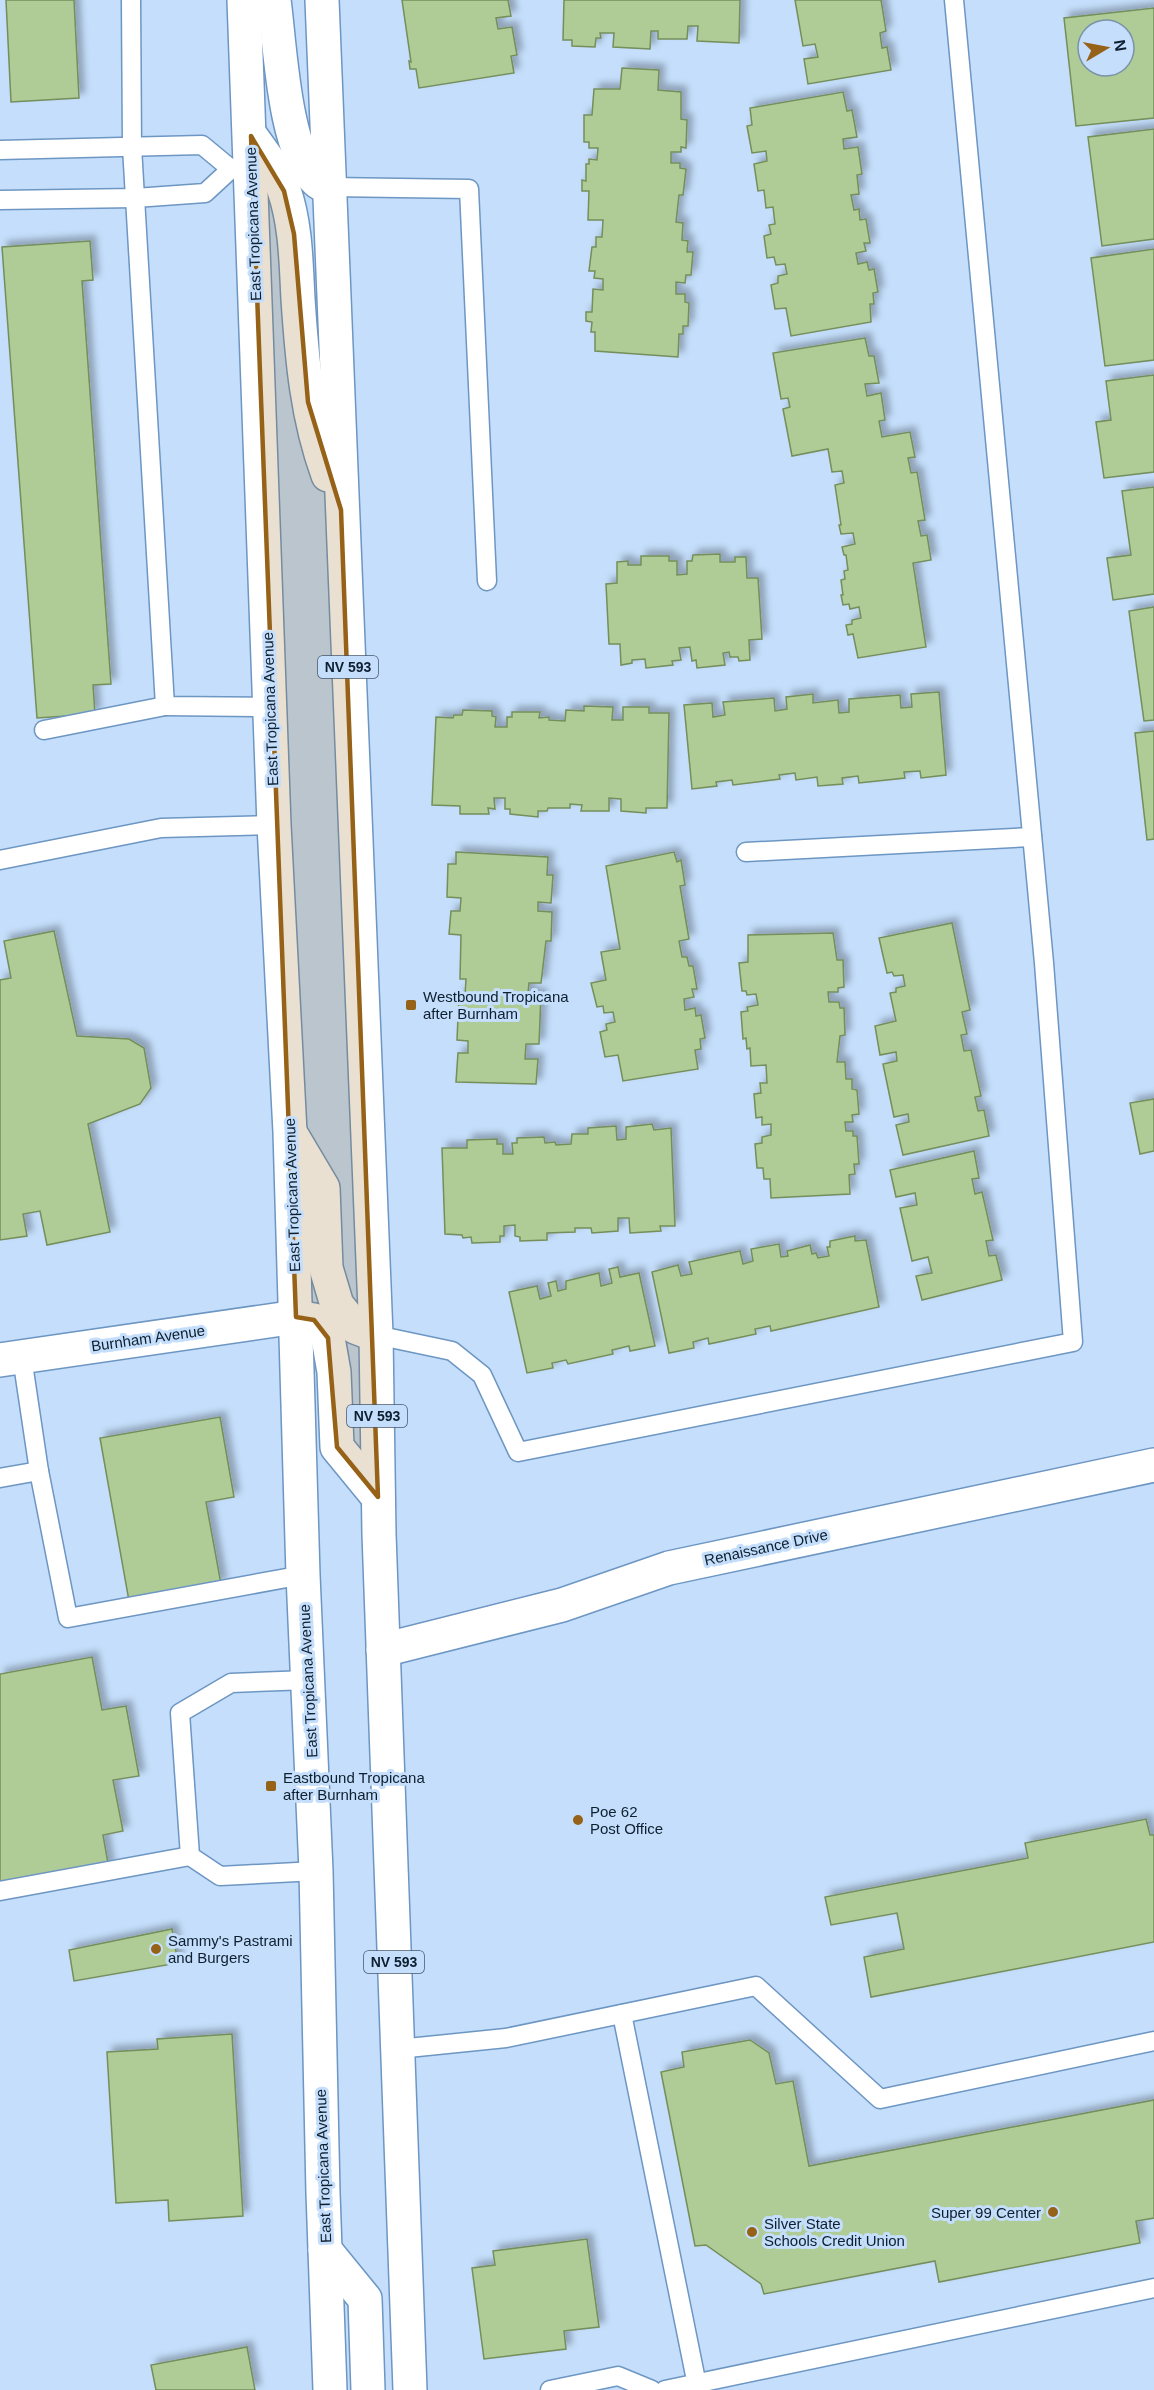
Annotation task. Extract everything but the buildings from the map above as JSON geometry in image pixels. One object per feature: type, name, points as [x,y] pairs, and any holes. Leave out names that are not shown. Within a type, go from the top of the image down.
[{"type":"main road","name":"East Tropicana Avenue","points":[[244,0],[251,136],[241,169],[290,1132],[303,1575],[316,1871],[330,2390]]},
{"type":"main road","points":[[274,0],[286,103],[292,133],[305,164],[317,181],[330,187]]},
{"type":"main road","name":"NV 593","points":[[322,0],[376,1335],[378,1497],[410,2390]]},
{"type":"main road","points":[[251,136],[273,167],[284,191],[294,234],[302,360],[308,402],[321,456],[341,510]]},
{"type":"main road","points":[[290,1132],[323,1188],[326,1268],[337,1305],[355,1327],[376,1335]]},
{"type":"main road","points":[[296,1317],[314,1320],[328,1338],[334,1372],[337,1447],[378,1497]]},
{"type":"main road","name":"Burnham Avenue","points":[[11,1359],[296,1317]]},
{"type":"main road","name":"Renaissance Drive","points":[[383,1650],[562,1605],[669,1568],[1154,1465]]},
{"type":"main road","points":[[325,2250],[365,2299],[369,2390]]},
{"type":"lane","points":[[131,0],[132,147],[165,706]]},
{"type":"lane","points":[[376,1335],[452,1351],[482,1375],[518,1452],[1073,1342],[1032,837],[954,0]]},
{"type":"lane","points":[[0,150],[202,145],[241,169],[205,194],[135,198],[0,200]]},
{"type":"lane","points":[[330,187],[469,189],[487,581]]},
{"type":"lane","points":[[44,730],[165,706],[269,707]]},
{"type":"lane","points":[[0,860],[161,828],[274,825]]},
{"type":"lane","points":[[746,852],[1032,837]]},
{"type":"lane","points":[[11,1359],[39,1471],[68,1618],[303,1575]]},
{"type":"lane","points":[[0,1478],[39,1471]]},
{"type":"lane","points":[[190,1856],[180,1713],[231,1683],[308,1680]]},
{"type":"lane","points":[[0,1891],[190,1856],[220,1876],[316,1871]]},
{"type":"lane","points":[[398,2049],[506,2038],[756,1986],[880,2099],[1154,2041]]},
{"type":"lane","points":[[622,2014],[697,2386]]},
{"type":"lane","points":[[665,2390],[697,2386],[1154,2288]]},
{"type":"lane","points":[[550,2390],[618,2376],[652,2390]]},
{"type":"highlighted area","points":[[251,136],[284,191],[294,234],[308,402],[341,510],[378,1497],[337,1447],[328,1338],[314,1320],[296,1317]]},
{"type":"place","name":"Westbound Tropicana after Burnham","points":[[411,1005]]},
{"type":"place","name":"Eastbound Tropicana after Burnham","points":[[271,1786]]},
{"type":"place","name":"Poe 62 Post Office","points":[[578,1820]]},
{"type":"place","name":"Sammy's Pastrami and Burgers","points":[[156,1949]]},
{"type":"place","name":"Super 99 Center","points":[[1053,2212]]},
{"type":"place","name":"Silver State Schools Credit Union","points":[[752,2232]]}]
